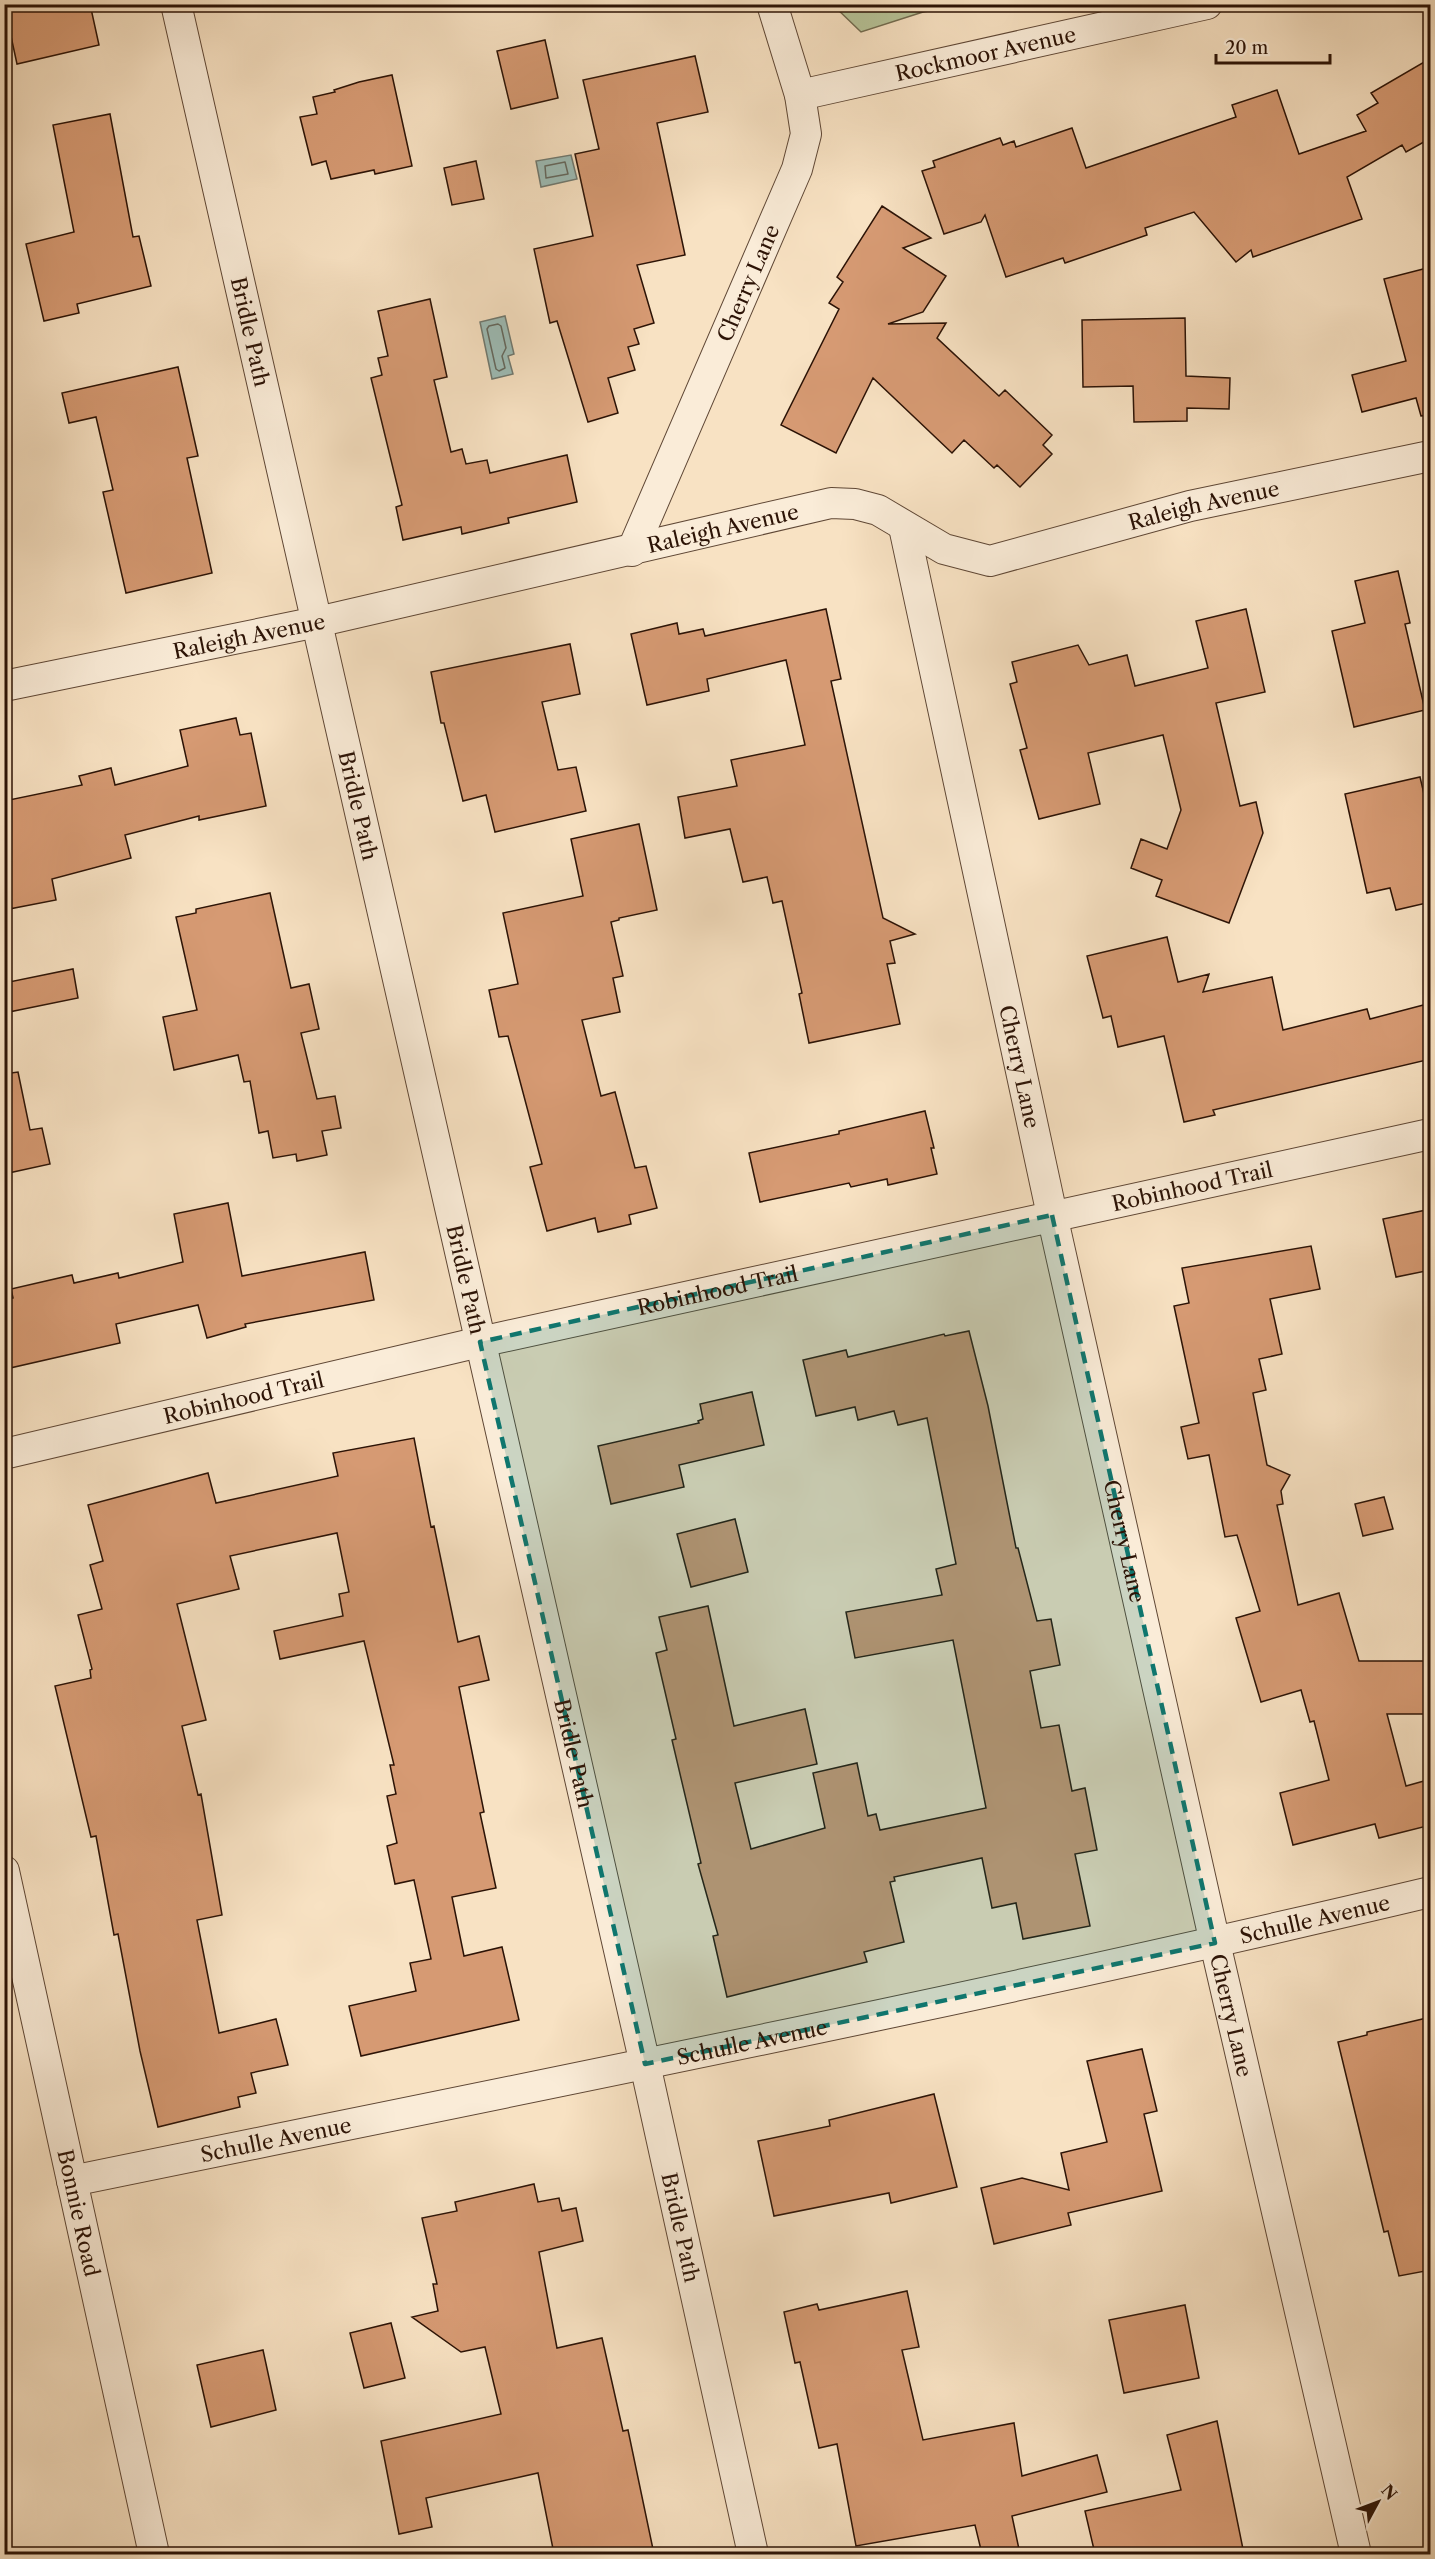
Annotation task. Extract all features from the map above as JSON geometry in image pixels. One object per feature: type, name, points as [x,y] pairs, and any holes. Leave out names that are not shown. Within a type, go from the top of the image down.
[{"type":"street","name":"Bridle Path","points":[[176,4],[645,2064],[753,2554]]},
{"type":"street","name":"Cherry Lane","points":[[632,551],[797,169],[806,134],[800,95],[772,4]]},
{"type":"street","name":"Rockmoor Avenue","points":[[800,95],[1207,4]]},
{"type":"street","name":"Raleigh Avenue","points":[[4,686],[317,622],[632,551],[831,503],[855,504],[878,510],[944,549],[990,561],[1190,506],[1431,456]]},
{"type":"street","name":"Cherry Lane","points":[[904,527],[1052,1215],[1215,1943],[1356,2554]]},
{"type":"street","name":"Robinhood Trail","points":[[4,1454],[480,1342],[1052,1215],[1431,1134]]},
{"type":"street","name":"Bonnie Road","points":[[4,1871],[154,2554]]},
{"type":"street","name":"Schulle Avenue","points":[[72,2181],[645,2064],[1215,1943],[1431,1892]]},
{"type":"highlighted area","points":[[1052,1215],[1215,1943],[645,2064],[480,1342]]},
{"type":"green space","points":[[833,5],[963,5],[923,12],[861,32]]},
{"type":"water","points":[[571,155],[577,179],[541,187],[536,161]]},
{"type":"water","points":[[11,259],[8,327],[5,327],[5,260]]},
{"type":"water","points":[[505,316],[514,354],[508,356],[513,374],[492,379],[480,322]]},
{"type":"building","points":[[4,4],[90,4],[99,45],[17,64]]},
{"type":"building","points":[[545,40],[558,98],[511,109],[497,51]]},
{"type":"building","points":[[695,56],[708,112],[657,123],[685,255],[637,265],[654,323],[634,329],[639,344],[628,347],[635,370],[608,378],[618,413],[588,422],[557,321],[550,323],[534,249],[593,236],[575,154],[599,149],[583,80]]},
{"type":"building","points":[[1431,58],[1431,138],[1406,152],[1402,145],[1347,177],[1362,219],[1253,257],[1251,250],[1236,262],[1194,212],[1145,228],[1147,235],[1065,263],[1063,258],[1006,277],[985,215],[981,222],[944,234],[922,171],[935,167],[933,161],[1000,138],[1003,145],[1014,141],[1016,147],[1072,128],[1086,168],[1236,117],[1232,105],[1277,90],[1299,154],[1366,131],[1357,115],[1378,103],[1371,93]]},
{"type":"building","points":[[392,75],[412,166],[375,174],[374,170],[331,179],[326,161],[312,165],[300,117],[317,114],[313,97],[335,92],[334,90],[359,82]]},
{"type":"building","points":[[110,114],[133,237],[139,236],[151,286],[77,304],[79,313],[44,321],[26,244],[74,232],[53,125]]},
{"type":"building","points":[[476,161],[484,199],[452,205],[444,168]]},
{"type":"building","points":[[882,206],[931,238],[903,248],[946,276],[923,312],[888,324],[946,323],[937,338],[999,396],[1005,390],[1052,435],[1043,445],[1052,454],[1020,487],[997,465],[994,468],[964,440],[952,453],[873,378],[836,453],[781,425],[839,309],[829,303],[843,282],[837,277]]},
{"type":"building","points":[[1431,267],[1431,415],[1421,416],[1416,398],[1362,412],[1352,375],[1406,361],[1384,279]]},
{"type":"building","points":[[430,299],[447,377],[434,380],[451,452],[462,449],[466,464],[487,460],[490,473],[567,455],[577,502],[508,518],[509,523],[462,534],[461,527],[403,540],[396,507],[402,505],[371,378],[382,375],[378,358],[388,356],[378,311]]},
{"type":"building","points":[[1185,318],[1186,376],[1230,378],[1229,409],[1187,408],[1187,421],[1134,422],[1133,386],[1083,387],[1082,320]]},
{"type":"building","points":[[178,367],[198,456],[187,458],[212,573],[126,593],[103,492],[113,490],[96,417],[69,423],[62,393]]},
{"type":"building","points":[[1398,571],[1410,623],[1405,624],[1425,710],[1354,727],[1332,631],[1365,623],[1355,581]]},
{"type":"building","points":[[826,609],[841,679],[831,681],[883,918],[915,934],[890,941],[895,963],[887,964],[900,1024],[809,1043],[799,994],[802,993],[782,901],[773,903],[767,877],[743,882],[730,829],[685,838],[678,797],[737,786],[731,760],[805,745],[786,660],[707,679],[709,691],[647,705],[631,634],[677,623],[679,634],[703,629],[705,636]]},
{"type":"building","points":[[1246,609],[1265,692],[1216,703],[1240,806],[1256,802],[1263,833],[1229,923],[1156,896],[1162,880],[1131,868],[1141,839],[1167,849],[1181,810],[1163,735],[1088,753],[1100,804],[1039,819],[1020,750],[1027,748],[1010,684],[1017,682],[1012,662],[1078,645],[1089,665],[1127,655],[1135,686],[1208,668],[1196,621]]},
{"type":"building","points":[[570,644],[580,694],[542,702],[558,770],[576,767],[586,811],[495,832],[486,795],[463,801],[444,723],[441,723],[431,672]]},
{"type":"building","points":[[236,718],[240,735],[251,733],[266,806],[199,820],[199,816],[125,835],[131,858],[52,879],[56,900],[4,910],[4,801],[82,785],[79,776],[111,768],[115,785],[188,766],[180,730]]},
{"type":"building","points":[[1420,777],[1431,824],[1431,902],[1396,910],[1390,888],[1367,893],[1345,794]]},
{"type":"building","points":[[639,824],[657,910],[619,918],[611,922],[623,976],[613,978],[620,1012],[582,1020],[601,1096],[615,1092],[635,1168],[646,1166],[657,1208],[629,1215],[631,1224],[598,1232],[595,1218],[547,1231],[530,1167],[542,1164],[508,1036],[499,1037],[489,990],[518,984],[503,913],[583,896],[571,839]]},
{"type":"building","points":[[270,893],[291,988],[309,984],[319,1029],[301,1033],[317,1099],[335,1096],[341,1128],[322,1131],[327,1155],[297,1161],[296,1154],[273,1158],[268,1131],[259,1133],[250,1081],[244,1082],[238,1055],[174,1070],[163,1017],[197,1010],[176,917],[196,913],[196,909]]},
{"type":"building","points":[[1167,937],[1178,982],[1209,974],[1203,992],[1272,977],[1283,1030],[1367,1009],[1370,1019],[1431,1003],[1431,1059],[1213,1110],[1215,1115],[1184,1122],[1164,1036],[1118,1047],[1111,1016],[1103,1018],[1087,956]]},
{"type":"building","points":[[73,969],[78,998],[4,1013],[4,983]]},
{"type":"building","points":[[18,1072],[30,1130],[42,1128],[50,1164],[4,1174],[4,1074]]},
{"type":"building","points":[[925,1111],[934,1148],[931,1148],[937,1174],[888,1185],[887,1179],[851,1187],[849,1183],[760,1202],[749,1153],[839,1134],[839,1131]]},
{"type":"building","points":[[228,1203],[242,1276],[365,1252],[374,1300],[245,1324],[246,1327],[207,1338],[198,1305],[116,1324],[120,1343],[10,1368],[4,1345],[4,1300],[13,1298],[11,1289],[72,1275],[74,1283],[118,1273],[119,1278],[183,1262],[174,1214]]},
{"type":"building","points":[[1431,1209],[1431,1270],[1396,1277],[1383,1219]]},
{"type":"building","points":[[1311,1246],[1320,1289],[1270,1299],[1282,1354],[1259,1359],[1266,1390],[1253,1393],[1267,1465],[1290,1475],[1281,1491],[1283,1504],[1277,1505],[1298,1605],[1339,1593],[1359,1661],[1431,1661],[1431,1714],[1387,1714],[1406,1786],[1431,1779],[1431,1825],[1379,1838],[1375,1824],[1293,1845],[1280,1793],[1329,1780],[1314,1721],[1310,1722],[1301,1690],[1261,1702],[1236,1618],[1260,1611],[1237,1535],[1225,1537],[1209,1455],[1188,1459],[1181,1427],[1199,1423],[1174,1306],[1189,1303],[1182,1268]]},
{"type":"building","points":[[969,1331],[988,1406],[1016,1548],[1018,1548],[1037,1621],[1051,1619],[1060,1665],[1030,1671],[1041,1728],[1059,1725],[1072,1791],[1085,1788],[1097,1850],[1075,1854],[1090,1926],[1023,1939],[1016,1903],[992,1908],[982,1858],[894,1877],[895,1881],[890,1882],[904,1942],[864,1952],[867,1962],[727,1997],[713,1936],[718,1935],[698,1864],[701,1863],[672,1740],[676,1739],[656,1653],[667,1650],[659,1617],[708,1606],[734,1726],[805,1709],[817,1764],[735,1783],[751,1849],[825,1828],[813,1773],[857,1763],[868,1816],[876,1814],[880,1830],[986,1808],[953,1640],[855,1658],[846,1612],[942,1595],[936,1569],[956,1564],[927,1418],[898,1425],[894,1411],[858,1420],[855,1407],[816,1416],[803,1360],[846,1350],[848,1357],[944,1334],[945,1336]]},
{"type":"building","points":[[752,1392],[764,1445],[679,1465],[684,1487],[611,1504],[598,1446],[699,1423],[698,1421],[703,1419],[700,1404]]},
{"type":"building","points":[[414,1438],[431,1527],[434,1526],[458,1642],[479,1636],[489,1680],[459,1687],[484,1812],[480,1813],[496,1888],[452,1897],[464,1956],[502,1947],[519,2020],[361,2056],[349,2006],[416,1991],[410,1963],[431,1959],[414,1880],[395,1884],[387,1846],[397,1843],[387,1796],[396,1794],[390,1765],[394,1765],[364,1641],[280,1659],[274,1631],[343,1616],[339,1594],[349,1592],[337,1533],[230,1556],[239,1589],[177,1604],[206,1720],[182,1726],[198,1795],[201,1794],[222,1915],[197,1920],[219,2033],[276,2019],[288,2065],[251,2073],[256,2093],[238,2097],[240,2107],[158,2127],[140,2051],[118,1934],[114,1935],[96,1836],[91,1837],[55,1686],[91,1678],[90,1670],[92,1669],[78,1615],[102,1609],[90,1565],[103,1561],[88,1505],[208,1473],[216,1503],[338,1476],[333,1453]]},
{"type":"building","points":[[1384,1497],[1393,1529],[1363,1536],[1355,1504]]},
{"type":"building","points":[[735,1519],[748,1572],[691,1587],[677,1534]]},
{"type":"building","points":[[1431,2017],[1431,2270],[1399,2276],[1388,2231],[1384,2232],[1338,2042],[1367,2035],[1367,2032]]},
{"type":"building","points":[[1142,2049],[1157,2111],[1144,2114],[1162,2191],[1068,2213],[1071,2225],[994,2244],[981,2188],[1022,2178],[1069,2190],[1061,2153],[1107,2142],[1087,2061]]},
{"type":"building","points":[[934,2094],[957,2187],[891,2203],[889,2193],[774,2216],[758,2141],[830,2126],[829,2120]]},
{"type":"building","points":[[534,2184],[538,2202],[559,2198],[562,2211],[576,2208],[583,2241],[539,2252],[557,2348],[602,2338],[623,2431],[628,2430],[654,2554],[554,2554],[538,2473],[426,2498],[432,2527],[399,2534],[381,2441],[501,2414],[485,2347],[461,2352],[412,2317],[438,2311],[433,2284],[437,2284],[422,2218],[457,2211],[455,2202]]},
{"type":"building","points":[[907,2291],[919,2347],[902,2350],[923,2440],[1014,2423],[1022,2476],[1097,2455],[1107,2492],[1012,2516],[1020,2554],[982,2554],[975,2525],[856,2546],[837,2444],[819,2448],[800,2362],[795,2363],[784,2312],[817,2304],[819,2310]]},
{"type":"building","points":[[1185,2305],[1199,2378],[1124,2393],[1109,2320]]},
{"type":"building","points":[[391,2323],[405,2378],[364,2388],[350,2333]]},
{"type":"building","points":[[263,2350],[276,2410],[211,2427],[197,2365]]},
{"type":"building","points":[[1217,2421],[1244,2554],[1095,2554],[1085,2511],[1181,2490],[1167,2435]]}]
